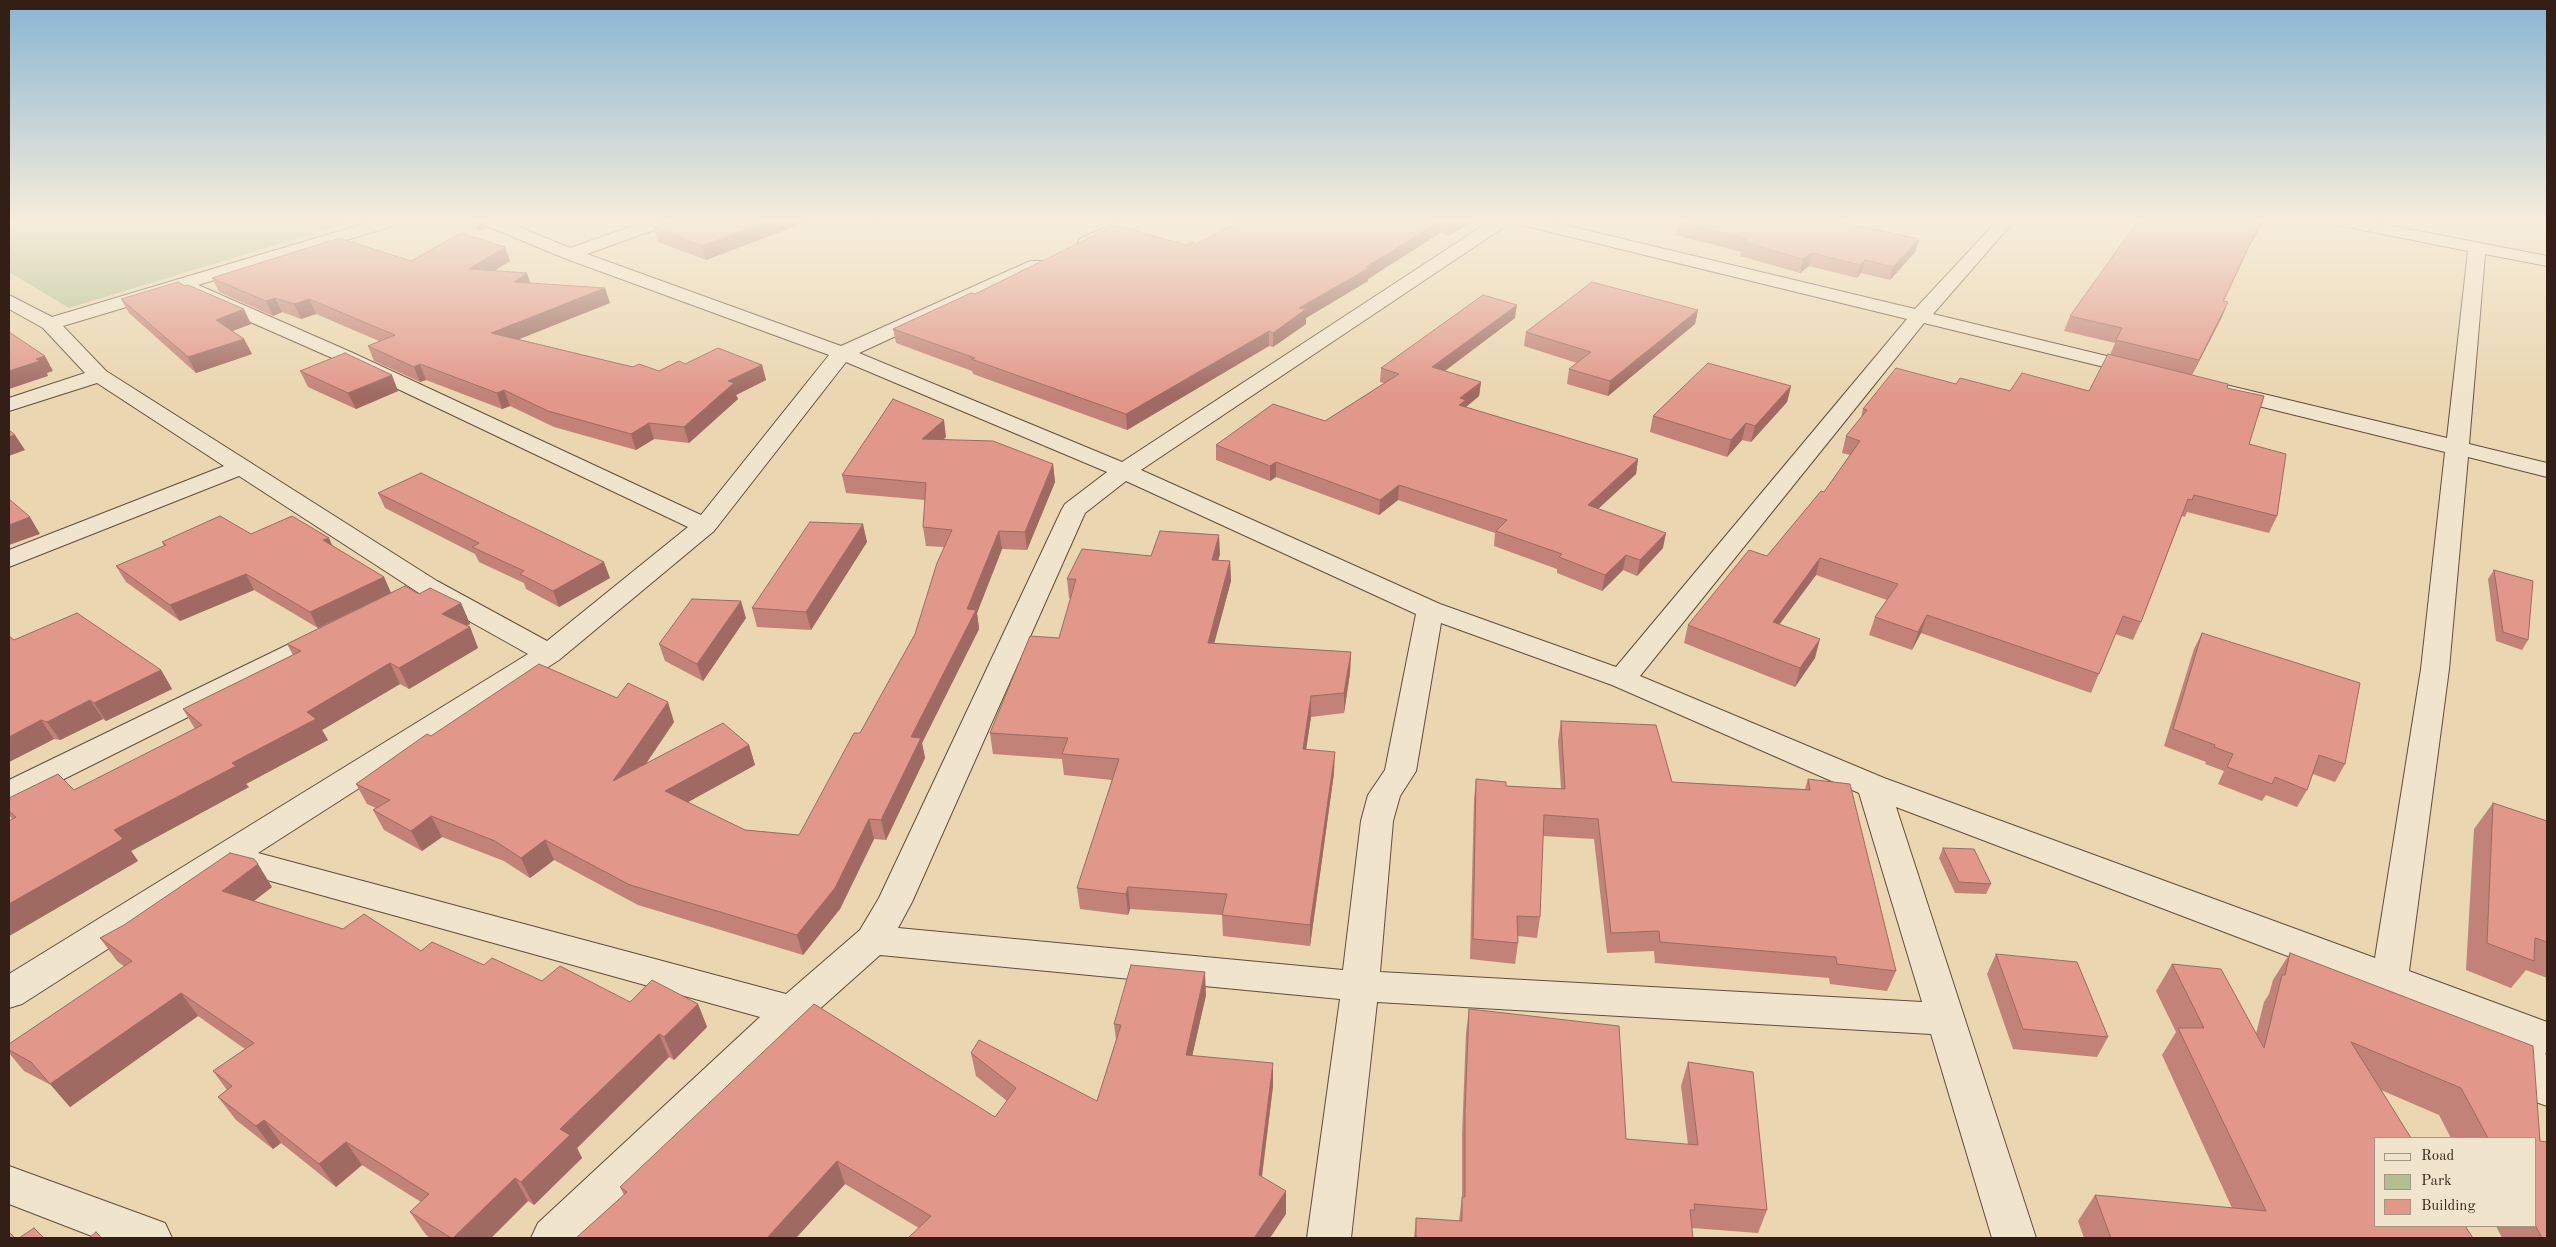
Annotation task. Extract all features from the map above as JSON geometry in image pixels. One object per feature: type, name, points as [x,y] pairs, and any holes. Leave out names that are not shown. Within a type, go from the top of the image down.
[{"type":"street","points":[[50,324],[196,279]]},
{"type":"street","points":[[639,279],[842,353],[1124,471],[1430,610],[1622,679],[1873,786],[2501,1019],[2547,1038]]},
{"type":"street","points":[[9,993],[224,856],[549,654],[705,526],[842,353],[1006,279]]},
{"type":"street","points":[[553,1238],[792,1011],[873,940],[895,902],[1068,516],[1074,509],[1124,471],[1413,279]]},
{"type":"street","points":[[1768,279],[2160,375]]},
{"type":"street","points":[[1622,679],[1920,316],[1953,279]]},
{"type":"street","points":[[2390,978],[2435,669],[2474,279]]},
{"type":"street","points":[[180,284],[346,357],[705,526]]},
{"type":"street","points":[[9,301],[50,324],[99,375],[428,587],[549,654]]},
{"type":"street","points":[[9,405],[99,375]]},
{"type":"street","points":[[2208,387],[2547,470]]},
{"type":"street","points":[[9,559],[241,467]]},
{"type":"street","points":[[402,600],[428,587]]},
{"type":"street","points":[[1329,1238],[1360,986],[1377,821],[1384,795],[1400,771],[1430,610]]},
{"type":"street","points":[[9,793],[348,626]]},
{"type":"street","points":[[1873,786],[2014,1238]]},
{"type":"street","points":[[224,856],[792,1011]]},
{"type":"street","points":[[873,940],[1360,986],[1947,1019]]},
{"type":"street","points":[[2501,1019],[2547,1089]]},
{"type":"street","points":[[9,1185],[150,1238]]},
{"type":"green space","points":[[21,279],[163,279],[69,308]]},
{"type":"building","points":[[215,279],[518,279],[514,282],[605,288],[491,333],[633,367],[639,364],[659,371],[679,361],[685,364],[718,348],[762,365],[728,381],[734,383],[684,427],[649,423],[631,434],[548,411],[504,390],[497,393],[420,364],[414,367],[368,346],[395,335],[309,299],[294,304],[275,298],[266,301]]},
{"type":"building","points":[[1005,279],[1349,279],[1299,308],[1306,309],[1273,333],[1269,331],[1126,414],[893,329],[971,293],[975,294]]},
{"type":"building","points":[[2096,279],[2233,279],[2223,301],[2228,302],[2199,360],[2116,340],[2122,328],[2070,316]]},
{"type":"building","points":[[178,282],[244,309],[216,320],[244,339],[188,357],[121,299]]},
{"type":"building","points":[[1592,282],[1698,310],[1610,381],[1569,369],[1591,352],[1526,332]]},
{"type":"building","points":[[1483,295],[1517,305],[1432,367],[1481,382],[1460,398],[1466,400],[1459,405],[1638,459],[1588,505],[1666,533],[1640,560],[1626,555],[1605,575],[1559,557],[1562,554],[1496,531],[1507,520],[1399,485],[1380,500],[1276,462],[1270,466],[1216,445],[1273,404],[1325,421],[1399,374],[1381,368]]},
{"type":"building","points":[[9,332],[45,356],[36,359],[40,361],[9,371]]},
{"type":"building","points":[[345,353],[392,375],[348,393],[300,371]]},
{"type":"building","points":[[2108,354],[2228,384],[2227,388],[2264,396],[2249,444],[2286,454],[2277,516],[2194,495],[2192,500],[2188,499],[2141,622],[2123,616],[2099,674],[1927,615],[1918,632],[1875,617],[1898,584],[1820,558],[1773,622],[1820,639],[1800,668],[1688,625],[1749,550],[1767,556],[1821,491],[1824,492],[1860,441],[1846,436],[1867,410],[1863,409],[1896,368],[1956,384],[1960,378],[2010,391],[2022,373],[2089,391]]},
{"type":"building","points":[[1708,363],[1791,386],[1755,426],[1746,423],[1731,440],[1653,416]]},
{"type":"building","points":[[893,399],[944,420],[922,439],[993,441],[1053,464],[1025,532],[999,531],[967,609],[976,610],[911,737],[921,738],[881,820],[869,819],[835,888],[797,935],[630,885],[545,840],[521,858],[495,841],[431,816],[411,831],[373,810],[390,800],[356,784],[427,734],[431,736],[539,664],[617,698],[628,683],[668,702],[613,781],[723,723],[749,745],[665,791],[745,830],[799,835],[854,733],[860,733],[915,634],[937,563],[952,530],[923,527],[926,483],[842,475]]},
{"type":"building","points":[[9,430],[15,435],[9,437]]},
{"type":"building","points":[[421,473],[604,562],[553,591],[520,574],[524,571],[472,547],[479,543],[378,493]]},
{"type":"building","points":[[9,499],[30,517],[9,525]]},
{"type":"building","points":[[220,516],[251,534],[292,516],[329,538],[323,540],[384,577],[310,612],[246,574],[170,605],[116,566],[166,545],[162,542]]},
{"type":"building","points":[[810,522],[863,524],[806,612],[752,608]]},
{"type":"building","points":[[1160,531],[1219,535],[1212,560],[1230,561],[1208,643],[1351,652],[1344,693],[1311,696],[1303,749],[1335,752],[1310,925],[1222,915],[1227,894],[1128,887],[1126,894],[1077,888],[1119,759],[1062,754],[1068,738],[990,733],[1030,636],[1059,638],[1076,579],[1067,579],[1082,549],[1151,556]]},
{"type":"building","points":[[2494,570],[2533,581],[2528,640],[2503,632]]},
{"type":"building","points":[[405,586],[419,594],[430,588],[461,603],[442,614],[470,627],[399,668],[390,663],[307,712],[316,719],[232,763],[236,766],[114,830],[123,839],[9,904],[9,821],[16,817],[9,811],[9,798],[58,774],[74,790],[202,725],[183,709],[301,651],[287,644]]},
{"type":"building","points":[[692,599],[741,601],[697,664],[659,644]]},
{"type":"building","points":[[77,613],[161,670],[94,703],[90,700],[47,722],[41,720],[9,737],[9,636],[14,640]]},
{"type":"building","points":[[2202,633],[2360,683],[2345,764],[2319,755],[2307,790],[2275,777],[2272,784],[2227,767],[2233,754],[2173,729]]},
{"type":"building","points":[[1561,721],[1656,725],[1672,782],[1810,790],[1808,779],[1850,784],[1896,971],[1837,964],[1836,957],[1660,942],[1659,931],[1611,933],[1598,819],[1544,815],[1540,917],[1517,916],[1518,943],[1473,939],[1476,779],[1506,782],[1506,786],[1565,789]]},
{"type":"building","points":[[2493,803],[2547,821],[2547,942],[2535,938],[2534,961],[2487,943]]},
{"type":"building","points":[[1943,848],[1974,849],[1991,884],[1959,882]]},
{"type":"building","points":[[230,853],[254,859],[258,864],[222,891],[343,929],[364,914],[421,951],[432,942],[484,965],[492,958],[542,981],[560,966],[630,1002],[652,980],[698,1004],[664,1037],[659,1034],[560,1129],[570,1135],[521,1182],[515,1178],[451,1238],[410,1212],[429,1194],[346,1142],[319,1164],[264,1120],[256,1126],[218,1097],[232,1086],[213,1071],[254,1043],[181,993],[50,1084],[31,1062],[9,1050],[9,1044],[132,961],[100,938],[124,925]]},
{"type":"building","points":[[2290,953],[2533,1046],[2540,1141],[2547,1142],[2547,1238],[2542,1238],[2536,1227],[2536,1137],[2487,1137],[2461,1088],[2351,1042],[2410,1137],[2374,1137],[2374,1227],[2466,1227],[2473,1238],[2111,1238],[2095,1195],[2266,1211],[2178,1028],[2204,1028],[2172,964],[2221,969],[2264,1048],[2282,975],[2285,975]]},
{"type":"building","points":[[1996,954],[2077,962],[2108,1037],[2023,1029]]},
{"type":"building","points":[[1131,965],[1205,972],[1186,1055],[1273,1063],[1259,1175],[1286,1191],[1254,1238],[908,1238],[931,1216],[837,1161],[767,1238],[576,1238],[627,1192],[620,1187],[814,1004],[995,1117],[1016,1088],[971,1053],[979,1040],[1097,1101],[1121,1025],[1114,1024]]},
{"type":"building","points":[[1469,1009],[1619,1026],[1626,1139],[1698,1145],[1688,1062],[1753,1072],[1767,1210],[1694,1204],[1695,1210],[1690,1210],[1693,1238],[1416,1238],[1416,1218],[1462,1221],[1462,1197],[1465,1197],[1465,1111]]},
{"type":"building","points":[[34,1228],[44,1238],[19,1238]]},
{"type":"building","points":[[9,1232],[15,1238],[9,1238]]},
{"type":"building","points":[[96,1232],[102,1238],[89,1238]]}]
